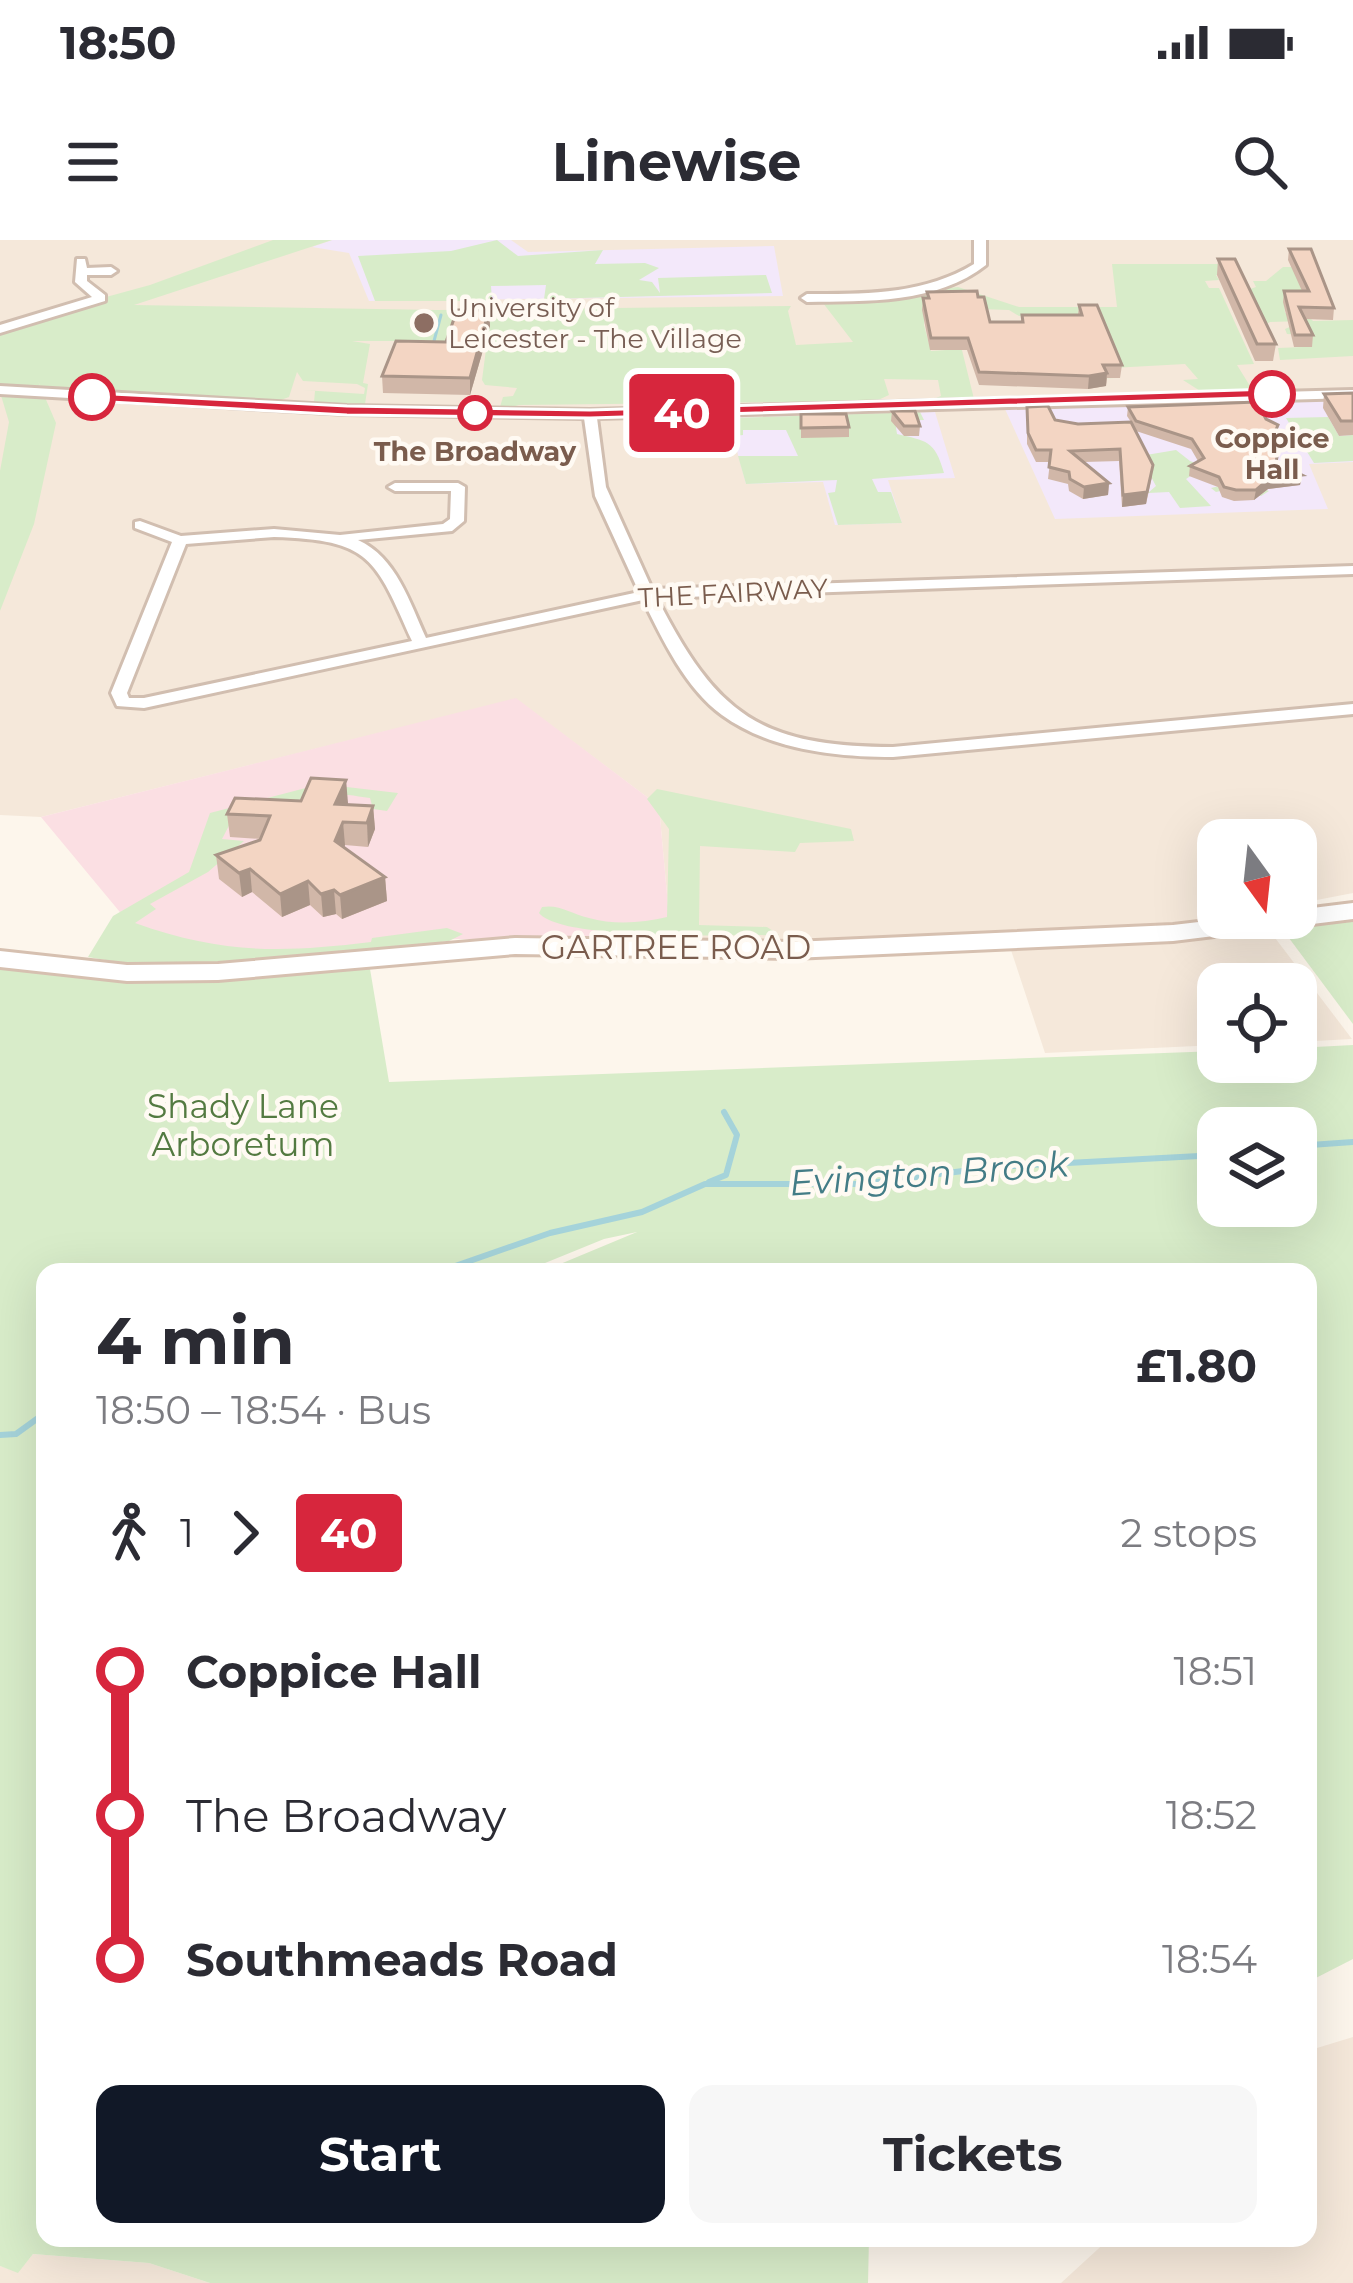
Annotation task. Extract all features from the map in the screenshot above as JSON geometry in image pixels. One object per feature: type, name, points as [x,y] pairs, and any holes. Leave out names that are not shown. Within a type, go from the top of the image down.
[{"type":"main road","name":"GARTREE ROAD","points":[[0,959],[128,973],[218,972],[515,946],[793,950],[1173,933],[1353,911]]},
{"type":"street","points":[[807,298],[884,296],[943,283],[980,265],[980,240]]},
{"type":"street","points":[[0,328],[101,298],[81,282],[82,266],[111,272]]},
{"type":"street","points":[[0,314],[27,318]]},
{"type":"street","points":[[0,370],[2,390],[347,410],[590,414],[1353,394]]},
{"type":"street","points":[[590,414],[600,492],[649,594],[695,675],[721,708],[768,735],[846,753],[1353,709]]},
{"type":"street","points":[[140,525],[180,540],[339,538],[447,528],[457,521],[458,488],[395,487]]},
{"type":"street","points":[[339,538],[365,549],[380,565],[421,643]]},
{"type":"street","name":"THE FAIRWAY","points":[[180,540],[118,693],[123,703],[144,704],[649,594],[1353,570]]},
{"type":"shaded area","points":[[0,240],[1353,240],[1353,893],[1317,900],[1317,819],[1197,819],[1197,939],[1276,939],[1294,963],[1197,963],[1197,1046],[1045,1053],[1005,932],[777,945],[671,939],[659,806],[516,699],[41,817],[0,815]]},
{"type":"shaded area","name":"University of Leicester - The Village","points":[[332,240],[511,240],[528,252],[774,246],[783,296],[369,301],[349,253],[312,247]]},
{"type":"shaded area","points":[[1353,401],[1353,462],[1309,464],[1328,509],[1055,519],[1005,409]]},
{"type":"shaded area","name":"University of Leicester - The Village","points":[[935,412],[955,478],[888,480],[902,523],[835,525],[823,482],[746,484],[728,418]]},
{"type":"shaded area","points":[[516,698],[659,806],[671,939],[434,939],[330,952],[158,958],[41,817]]},
{"type":"shaded area","points":[[1317,993],[1352,1039],[1317,1041]]},
{"type":"shaded area","points":[[1353,2037],[1353,2283],[1061,2283],[1100,2247],[1317,2247],[1317,2048]]},
{"type":"shaded area","points":[[33,2254],[149,2263],[210,2283],[0,2283],[0,2266],[18,2272]]},
{"type":"green space","name":"University of Leicester - The Village","points":[[273,240],[332,240],[134,305],[437,310],[791,306],[788,311],[796,345],[853,342],[823,303],[958,287],[1019,307],[1117,307],[1112,264],[1231,264],[1234,275],[1216,275],[1219,280],[1205,281],[1209,288],[1219,288],[1254,364],[1237,365],[1255,394],[1208,396],[1183,380],[1198,379],[1185,364],[1112,368],[1116,378],[1063,380],[1057,368],[1033,367],[1040,367],[1040,362],[1098,360],[1094,356],[1061,357],[1055,341],[1034,341],[1032,336],[1082,336],[1090,353],[1110,353],[1103,332],[1079,330],[1102,329],[1098,318],[1019,316],[1009,310],[979,309],[976,303],[925,303],[924,325],[931,351],[946,350],[948,335],[983,335],[987,344],[1003,344],[1004,348],[963,348],[960,342],[974,399],[931,400],[941,396],[938,380],[884,379],[889,395],[876,401],[519,405],[499,410],[503,397],[513,396],[517,388],[485,385],[482,380],[489,326],[450,326],[446,346],[421,350],[419,356],[411,356],[423,341],[352,341],[370,344],[363,383],[368,384],[365,404],[314,402],[315,391],[303,390],[364,394],[365,388],[303,381],[297,372],[289,397],[278,401],[43,391],[38,381],[56,423],[34,524],[0,611],[0,471],[9,422],[0,392],[0,326],[150,285]]},
{"type":"green space","name":"University of Leicester - The Village","points":[[497,240],[518,256],[603,250],[595,264],[645,263],[659,268],[639,280],[652,282],[660,293],[658,278],[766,275],[772,293],[544,299],[546,285],[491,286],[492,301],[375,301],[358,256],[451,251]]},
{"type":"green space","points":[[1283,267],[1295,267],[1323,284],[1284,302],[1285,313],[1306,314],[1313,321],[1353,320],[1353,356],[1280,360],[1278,348],[1303,347],[1306,335],[1287,334],[1285,329],[1303,321],[1270,322],[1261,327],[1247,290],[1256,287],[1253,281],[1266,281]]},
{"type":"green space","name":"University of Leicester - The Village","points":[[920,412],[924,420],[895,421],[897,434],[928,444],[944,473],[872,479],[878,492],[891,492],[902,523],[838,525],[828,493],[835,492],[837,480],[746,484],[738,456],[798,456],[786,430],[743,430],[743,435],[733,436],[728,418]]},
{"type":"green space","points":[[1328,417],[1339,436],[1353,435],[1353,461],[1314,463],[1286,418]]},
{"type":"green space","points":[[1176,450],[1190,461],[1269,491],[1261,496],[1229,489],[1216,492],[1211,488],[1224,485],[1195,473],[1186,479],[1211,506],[1180,508],[1169,492],[1148,493],[1156,486],[1140,456]]},
{"type":"green space","points":[[321,784],[398,793],[387,811],[373,809],[370,798],[331,793],[298,800],[276,816],[234,816],[222,839],[244,841],[208,872],[150,904],[156,909],[135,923],[196,941],[279,949],[371,942],[372,938],[447,928],[463,934],[449,941],[223,966],[88,957],[113,916],[189,872],[210,813]]},
{"type":"green space","points":[[657,789],[851,829],[854,841],[800,843],[795,852],[700,846],[699,925],[767,927],[779,935],[613,932],[554,922],[539,913],[542,907],[554,907],[618,922],[667,917],[669,829],[647,799]]},
{"type":"green space","points":[[1353,920],[1353,1024],[1317,976],[1317,963],[1308,963],[1290,939],[1317,939],[1317,925]]},
{"type":"green space","name":"Shady Lane Arboretum","points":[[0,962],[132,979],[369,963],[389,1082],[1197,1052],[1197,1083],[1317,1083],[1317,1047],[1353,1045],[1353,1959],[1317,1977],[1317,1263],[563,1263],[637,1232],[604,1239],[545,1263],[36,1263],[36,2247],[869,2247],[868,2283],[210,2283],[149,2263],[33,2254],[18,2273],[0,2266]]},
{"type":"building","points":[[1289,249],[1311,249],[1334,308],[1299,307],[1313,335],[1295,335],[1284,291],[1309,291]]},
{"type":"building","points":[[1218,259],[1235,259],[1276,344],[1257,344]]},
{"type":"building","points":[[977,291],[978,297],[984,297],[990,322],[1023,322],[1022,315],[1082,315],[1079,305],[1097,305],[1122,365],[1103,365],[1107,373],[1089,376],[979,372],[968,338],[931,338],[923,298],[929,298],[927,292]]},
{"type":"building","points":[[457,310],[489,310],[470,378],[382,376],[396,341],[446,342]]},
{"type":"building","points":[[1353,393],[1353,421],[1341,421],[1324,394]]},
{"type":"building","points":[[1257,402],[1266,419],[1278,425],[1272,439],[1279,447],[1276,462],[1302,475],[1270,478],[1256,490],[1224,487],[1219,477],[1190,466],[1204,458],[1192,439],[1136,421],[1128,407]]},
{"type":"building","points":[[1048,406],[1055,420],[1131,422],[1153,465],[1147,492],[1123,495],[1120,449],[1070,451],[1109,483],[1084,487],[1070,479],[1069,472],[1049,467],[1051,450],[1036,450],[1028,433],[1027,407]]},
{"type":"building","points":[[892,411],[915,411],[920,426],[904,426]]},
{"type":"building","points":[[801,414],[846,414],[849,427],[801,428]]},
{"type":"building","points":[[311,778],[346,780],[335,804],[373,806],[367,823],[343,822],[335,841],[385,877],[340,895],[334,890],[321,894],[308,881],[280,894],[250,869],[239,873],[216,855],[260,840],[270,816],[227,814],[235,798],[301,801]]},
{"type":"waterway","points":[[434,341],[441,315]]},
{"type":"waterway","points":[[709,1182],[726,1175],[737,1135],[724,1112]]},
{"type":"waterway","name":"Evington Brook","points":[[1317,1145],[1353,1142]]},
{"type":"waterway","name":"Evington Brook","points":[[464,1263],[550,1233],[642,1212],[705,1184],[862,1184],[994,1167],[1197,1156]]},
{"type":"waterway","name":"Evington Brook","points":[[0,1435],[16,1434],[36,1420]]},
{"type":"bus line","name":"40","points":[[92,397],[347,410],[590,414],[1272,394]]},
{"type":"place","name":"University of Leicester - The Village","points":[[424,323]]},
{"type":"place","name":"Coppice Hall","points":[[1272,394]]},
{"type":"place","name":"The Broadway","points":[[475,413]]}]
